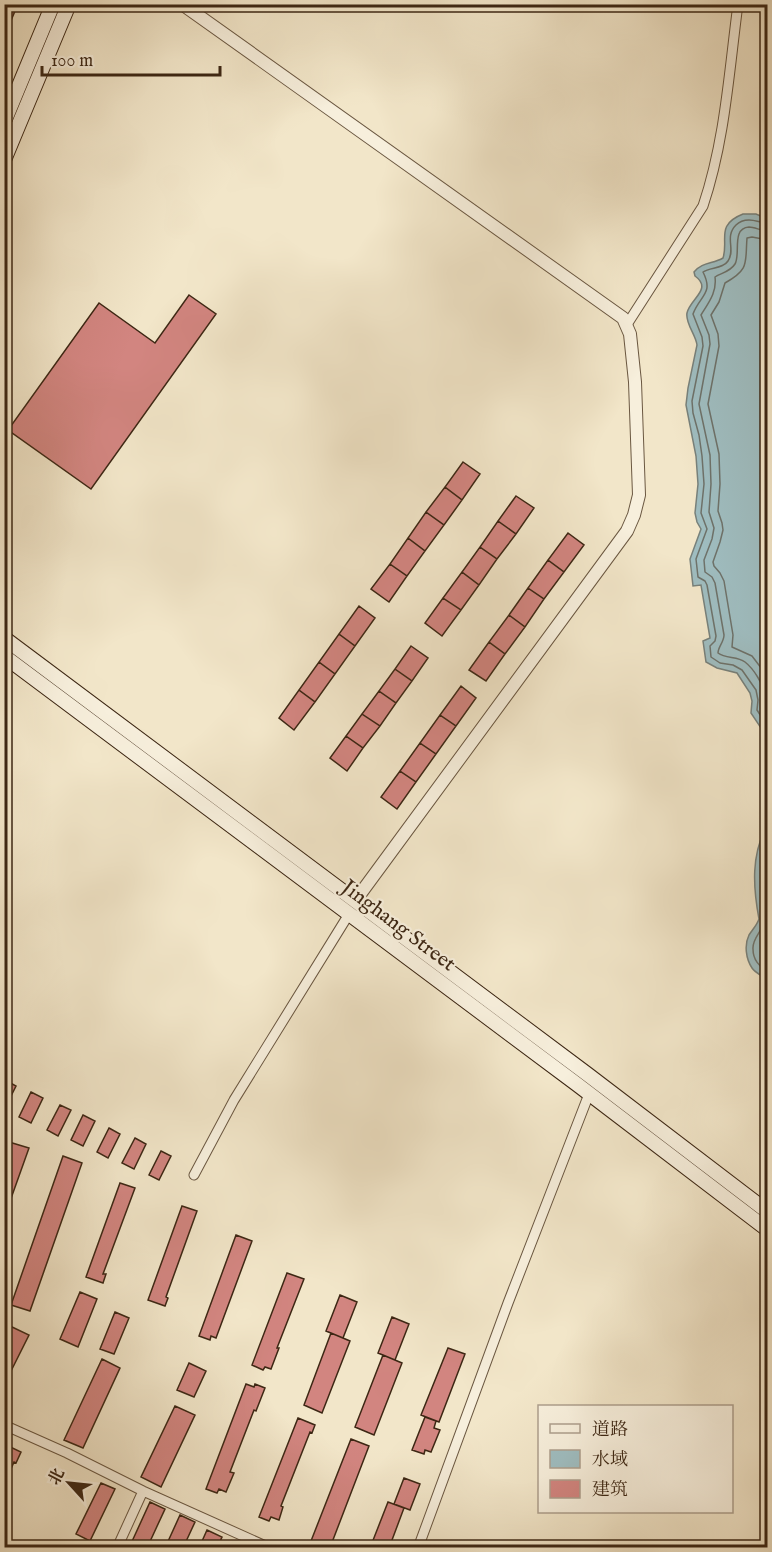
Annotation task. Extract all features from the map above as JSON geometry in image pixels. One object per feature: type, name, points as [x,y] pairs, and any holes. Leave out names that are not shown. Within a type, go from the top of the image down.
[{"type":"main road","points":[[4,122],[53,4]]},
{"type":"main road","points":[[4,160],[69,4]]},
{"type":"main road","name":"Jinghang Street","points":[[4,638],[768,1212]]},
{"type":"main road","name":"Jinghang Street","points":[[4,656],[768,1230]]},
{"type":"street","points":[[182,4],[623,318],[630,334],[635,382],[639,495],[627,531],[355,901]]},
{"type":"street","points":[[626,326],[703,206],[721,137],[738,4]]},
{"type":"street","points":[[194,1175],[234,1100],[349,914]]},
{"type":"street","points":[[418,1548],[507,1304],[589,1094]]},
{"type":"street","points":[[4,1425],[270,1548]]},
{"type":"street","points":[[117,1548],[143,1491]]},
{"type":"water","points":[[743,214],[756,214],[768,219],[767,737],[751,713],[750,693],[737,673],[717,668],[706,662],[703,641],[710,638],[701,585],[693,586],[690,559],[701,529],[695,513],[698,484],[696,456],[686,405],[697,345],[687,313],[702,285],[694,272],[700,266],[723,258],[726,228],[734,218]]},
{"type":"water","points":[[767,826],[767,979],[752,968],[746,947],[747,939],[759,919],[755,895],[756,859]]},
{"type":"building","points":[[4,4],[18,4],[4,37]]},
{"type":"building","points":[[189,295],[216,314],[91,489],[8,430],[99,303],[155,343]]},
{"type":"building","points":[[463,462],[480,474],[462,500],[445,487]]},
{"type":"building","points":[[445,487],[462,500],[444,525],[426,512]]},
{"type":"building","points":[[516,496],[534,508],[516,534],[498,521]]},
{"type":"building","points":[[426,512],[444,525],[425,551],[408,538]]},
{"type":"building","points":[[498,521],[516,534],[497,559],[480,547]]},
{"type":"building","points":[[568,533],[584,545],[564,572],[548,560]]},
{"type":"building","points":[[408,538],[425,551],[407,576],[390,564]]},
{"type":"building","points":[[480,547],[497,559],[479,585],[462,572]]},
{"type":"building","points":[[548,560],[564,572],[544,599],[528,588]]},
{"type":"building","points":[[390,564],[407,576],[389,602],[371,589]]},
{"type":"building","points":[[462,572],[479,585],[461,610],[443,598]]},
{"type":"building","points":[[528,588],[544,599],[525,627],[509,615]]},
{"type":"building","points":[[443,598],[461,610],[442,636],[425,623]]},
{"type":"building","points":[[359,606],[375,618],[355,646],[339,634]]},
{"type":"building","points":[[509,615],[525,627],[505,654],[489,642]]},
{"type":"building","points":[[339,634],[355,646],[335,674],[319,662]]},
{"type":"building","points":[[489,642],[505,654],[486,681],[469,670]]},
{"type":"building","points":[[411,646],[428,658],[412,681],[395,669]]},
{"type":"building","points":[[319,662],[335,674],[315,702],[299,690]]},
{"type":"building","points":[[395,669],[412,681],[396,703],[379,691]]},
{"type":"building","points":[[461,686],[476,698],[456,726],[440,715]]},
{"type":"building","points":[[299,690],[315,702],[294,730],[279,718]]},
{"type":"building","points":[[379,691],[396,703],[380,726],[362,714]]},
{"type":"building","points":[[362,714],[380,726],[363,748],[346,736]]},
{"type":"building","points":[[440,715],[456,726],[436,754],[420,743]]},
{"type":"building","points":[[346,736],[363,748],[347,771],[330,758]]},
{"type":"building","points":[[420,743],[436,754],[416,782],[400,771]]},
{"type":"building","points":[[400,771],[416,782],[397,809],[381,797]]},
{"type":"building","points":[[7,1081],[16,1086],[4,1110],[4,1087]]},
{"type":"building","points":[[31,1092],[43,1098],[31,1123],[19,1117]]},
{"type":"building","points":[[60,1105],[71,1110],[58,1136],[47,1130]]},
{"type":"building","points":[[83,1115],[95,1121],[83,1146],[71,1140]]},
{"type":"building","points":[[109,1128],[120,1134],[108,1158],[97,1152]]},
{"type":"building","points":[[135,1138],[146,1144],[134,1169],[122,1163]]},
{"type":"building","points":[[9,1142],[29,1148],[4,1218],[4,1155]]},
{"type":"building","points":[[161,1151],[171,1156],[159,1180],[149,1175]]},
{"type":"building","points":[[63,1156],[82,1163],[30,1311],[11,1305]]},
{"type":"building","points":[[120,1183],[135,1188],[103,1274],[106,1274],[103,1283],[86,1277]]},
{"type":"building","points":[[182,1206],[197,1211],[166,1297],[168,1298],[165,1306],[148,1300]]},
{"type":"building","points":[[236,1235],[252,1241],[216,1338],[211,1336],[210,1340],[199,1336]]},
{"type":"building","points":[[287,1273],[304,1279],[271,1369],[265,1367],[263,1370],[252,1365]]},
{"type":"building","points":[[80,1292],[97,1299],[78,1347],[60,1339]]},
{"type":"building","points":[[340,1295],[357,1302],[343,1338],[326,1331]]},
{"type":"building","points":[[115,1312],[129,1318],[114,1354],[100,1349]]},
{"type":"building","points":[[392,1317],[409,1324],[395,1360],[378,1353]]},
{"type":"building","points":[[10,1326],[29,1335],[4,1385],[4,1337]]},
{"type":"building","points":[[331,1333],[350,1341],[322,1413],[304,1405]]},
{"type":"building","points":[[448,1348],[465,1354],[439,1422],[421,1415]]},
{"type":"building","points":[[383,1355],[402,1363],[374,1435],[355,1427]]},
{"type":"building","points":[[102,1359],[120,1368],[83,1448],[64,1440]]},
{"type":"building","points":[[189,1363],[206,1371],[194,1397],[177,1390]]},
{"type":"building","points":[[246,1384],[254,1387],[255,1384],[265,1388],[230,1472],[234,1473],[226,1492],[219,1489],[217,1493],[206,1489]]},
{"type":"building","points":[[175,1406],[195,1415],[161,1487],[141,1477]]},
{"type":"building","points":[[425,1417],[436,1421],[434,1428],[440,1430],[431,1452],[425,1450],[424,1454],[412,1450]]},
{"type":"building","points":[[298,1418],[315,1425],[312,1433],[310,1432],[281,1506],[283,1507],[279,1520],[271,1517],[269,1521],[259,1517]]},
{"type":"building","points":[[351,1439],[369,1446],[331,1545],[323,1542],[322,1545],[311,1541]]},
{"type":"building","points":[[4,1444],[21,1452],[7,1478],[9,1479],[5,1489]]},
{"type":"building","points":[[404,1478],[420,1484],[410,1510],[394,1504]]},
{"type":"building","points":[[101,1483],[115,1489],[90,1541],[76,1534]]},
{"type":"building","points":[[150,1502],[165,1509],[147,1548],[129,1548]]},
{"type":"building","points":[[388,1502],[404,1508],[389,1548],[370,1548]]},
{"type":"building","points":[[180,1515],[195,1522],[183,1548],[165,1548]]},
{"type":"building","points":[[207,1530],[222,1537],[217,1548],[199,1548]]}]
